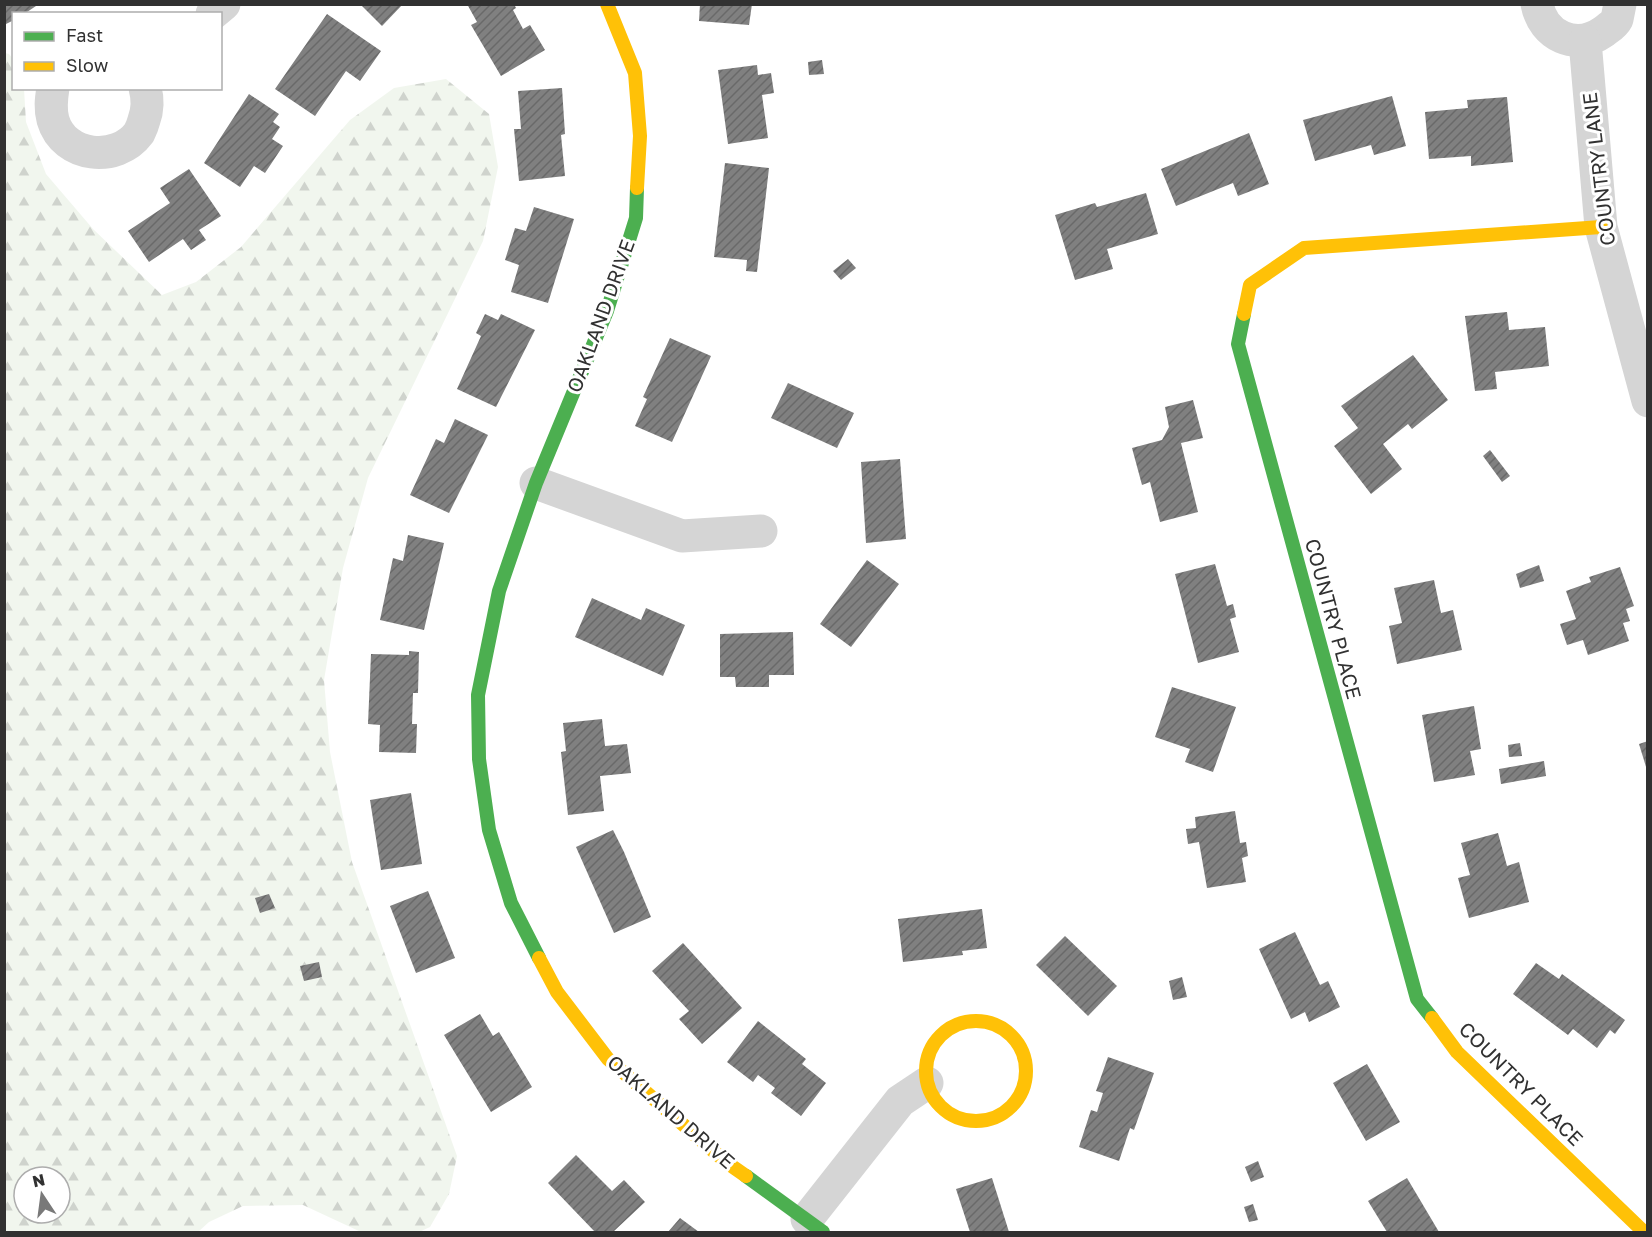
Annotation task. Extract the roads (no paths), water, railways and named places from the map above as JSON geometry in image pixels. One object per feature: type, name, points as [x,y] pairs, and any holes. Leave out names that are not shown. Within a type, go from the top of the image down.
[{"type":"street","name":"OAKLAND DRIVE","points":[[607,4],[635,73],[640,136],[636,218],[607,312],[536,483],[499,591],[478,695],[479,759],[489,830],[511,903],[557,992],[608,1059],[726,1162],[815,1226]]},
{"type":"street","points":[[1537,4],[1543,22],[1556,35],[1564,39],[1585,41],[1595,38],[1611,26],[1617,19],[1620,4]]},
{"type":"street","name":"COUNTRY LANE","points":[[1585,41],[1602,227],[1647,401]]},
{"type":"street","points":[[53,90],[50,104],[54,122],[63,137],[74,146],[88,152],[108,153],[126,145],[140,132],[148,110],[145,90]]},
{"type":"street","name":"COUNTRY PLACE","points":[[1602,227],[1304,248],[1250,285],[1238,344],[1417,999],[1457,1052],[1644,1233]]},
{"type":"street","points":[[536,483],[682,536],[760,531]]},
{"type":"street","points":[[968,1021],[993,1023],[1012,1035],[1023,1052],[1026,1073],[1019,1095],[1008,1109],[984,1120],[956,1117],[943,1108],[932,1095],[927,1083],[927,1060],[933,1044],[941,1034],[956,1024],[968,1021]]},
{"type":"street","points":[[815,1226],[900,1101],[927,1083]]}]
